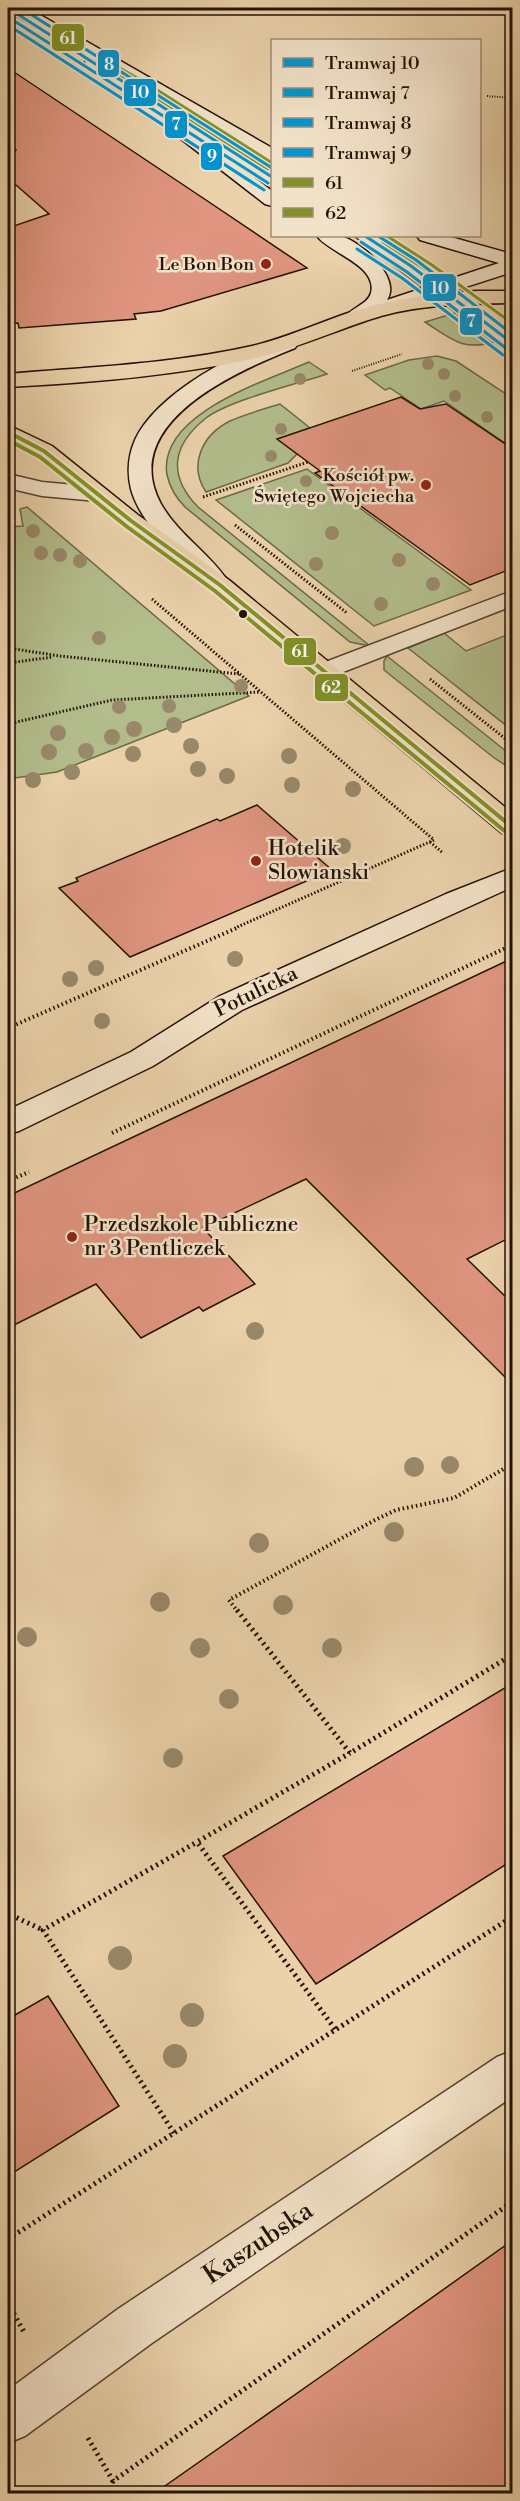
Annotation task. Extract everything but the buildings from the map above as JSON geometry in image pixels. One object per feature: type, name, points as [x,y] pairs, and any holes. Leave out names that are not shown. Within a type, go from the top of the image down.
[{"type":"main road","points":[[451,290],[476,297],[513,297]]},
{"type":"main road","points":[[8,381],[200,362],[249,353],[292,341],[351,319]]},
{"type":"main road","points":[[8,432],[46,453],[97,494],[220,585],[513,827]]},
{"type":"street","points":[[17,8],[271,155]]},
{"type":"street","points":[[502,8],[513,9]]},
{"type":"street","points":[[51,29],[224,165],[271,199]]},
{"type":"street","points":[[94,63],[271,176]]},
{"type":"street","points":[[154,88],[271,162]]},
{"type":"street","points":[[328,237],[369,264],[382,285],[375,305],[351,319]]},
{"type":"street","points":[[367,237],[451,290]]},
{"type":"street","points":[[388,237],[513,343]]},
{"type":"street","points":[[431,237],[513,260]]},
{"type":"street","points":[[351,319],[451,290],[513,265]]},
{"type":"street","points":[[476,297],[513,323]]},
{"type":"street","points":[[220,585],[174,537],[151,508],[141,484],[139,465],[141,454],[152,430],[184,399],[222,373],[292,341]]},
{"type":"street","points":[[8,481],[42,489],[97,494]]},
{"type":"street","points":[[324,671],[513,598]]},
{"type":"street","name":"Potulicka","points":[[8,1123],[142,1059],[231,1003],[456,900],[513,877]]},
{"type":"street","name":"Kaszubska","points":[[8,2419],[135,2326],[513,2072]]},
{"type":"path","points":[[487,96],[513,98]]},
{"type":"path","points":[[345,373],[408,352]]},
{"type":"path","points":[[208,502],[202,495],[308,462]]},
{"type":"path","points":[[230,521],[513,744]]},
{"type":"path","points":[[8,1028],[434,840],[151,598]]},
{"type":"path","points":[[8,648],[60,656],[240,674]]},
{"type":"path","points":[[8,663],[60,656]]},
{"type":"path","points":[[8,724],[112,700],[260,692]]},
{"type":"path","points":[[102,1138],[513,945]]},
{"type":"path","points":[[8,1181],[39,1167]]},
{"type":"path","points":[[350,1753],[230,1600],[375,1520],[396,1510],[454,1498],[513,1464]]},
{"type":"path","points":[[43,1930],[350,1753],[513,1655]]},
{"type":"path","points":[[197,1842],[335,2029]]},
{"type":"path","points":[[8,1910],[11,1915],[43,1930],[174,2133]]},
{"type":"path","points":[[8,2239],[513,1917]]},
{"type":"path","points":[[108,2493],[113,2481],[513,2202]]},
{"type":"path","points":[[8,2302],[24,2332]]},
{"type":"path","points":[[83,2429],[113,2481]]},
{"type":"green space","points":[[458,312],[498,341],[467,345],[451,339],[425,322]]},
{"type":"green space","points":[[437,356],[456,361],[512,398],[512,448],[444,401],[421,409],[390,388],[385,390],[365,375],[409,360]]},
{"type":"green space","points":[[309,362],[327,374],[247,399],[206,418],[194,429],[180,450],[178,473],[188,495],[198,507],[370,646],[350,642],[185,507],[174,492],[167,475],[168,453],[179,434],[196,417],[243,390]]},
{"type":"green space","points":[[280,404],[310,428],[278,439],[297,454],[288,463],[206,492],[198,471],[198,461],[205,442],[220,427],[230,421]]},
{"type":"green space","points":[[307,469],[471,590],[374,626],[216,500]]},
{"type":"green space","points":[[27,507],[249,696],[57,772],[8,779],[8,527],[23,526],[20,509]]},
{"type":"green space","points":[[444,633],[466,651],[512,633],[512,730],[408,648]]},
{"type":"green space","points":[[387,656],[512,756],[512,763],[505,765],[493,757],[384,670],[384,661]]},
{"type":"tram line","name":"10","points":[[8,8],[271,176]]},
{"type":"tram line","name":"8","points":[[21,8],[271,167]]},
{"type":"tram line","name":"7","points":[[8,17],[268,183]]},
{"type":"tram line","name":"9","points":[[8,25],[264,190]]},
{"type":"tram line","name":"10","points":[[367,237],[411,266],[512,343]]},
{"type":"tram line","name":"8","points":[[380,237],[416,260],[512,334]]},
{"type":"tram line","name":"7","points":[[361,242],[407,272],[507,349]]},
{"type":"tram line","name":"9","points":[[357,249],[402,278],[503,355]]},
{"type":"transit line","name":"61","points":[[17,8],[154,88],[271,162]]},
{"type":"transit line","name":"62","points":[[13,14],[150,94],[268,169]]},
{"type":"transit line","name":"61","points":[[389,237],[432,265],[512,323]]},
{"type":"transit line","name":"62","points":[[383,242],[428,271],[508,329]]},
{"type":"transit line","name":"61","points":[[8,432],[44,451],[130,520],[220,585],[512,827]]},
{"type":"transit line","name":"62","points":[[8,440],[40,457],[126,526],[215,591],[507,833]]},
{"type":"place","name":"Le Bon Bon","points":[[266,264]]},
{"type":"place","name":"Kościół pw. Świętego Wojciecha","points":[[426,485]]},
{"type":"place","name":"Hotelik Slowianski","points":[[256,861]]},
{"type":"place","name":"Przedszkole Publiczne nr 3 Pentliczek","points":[[72,1237]]}]
